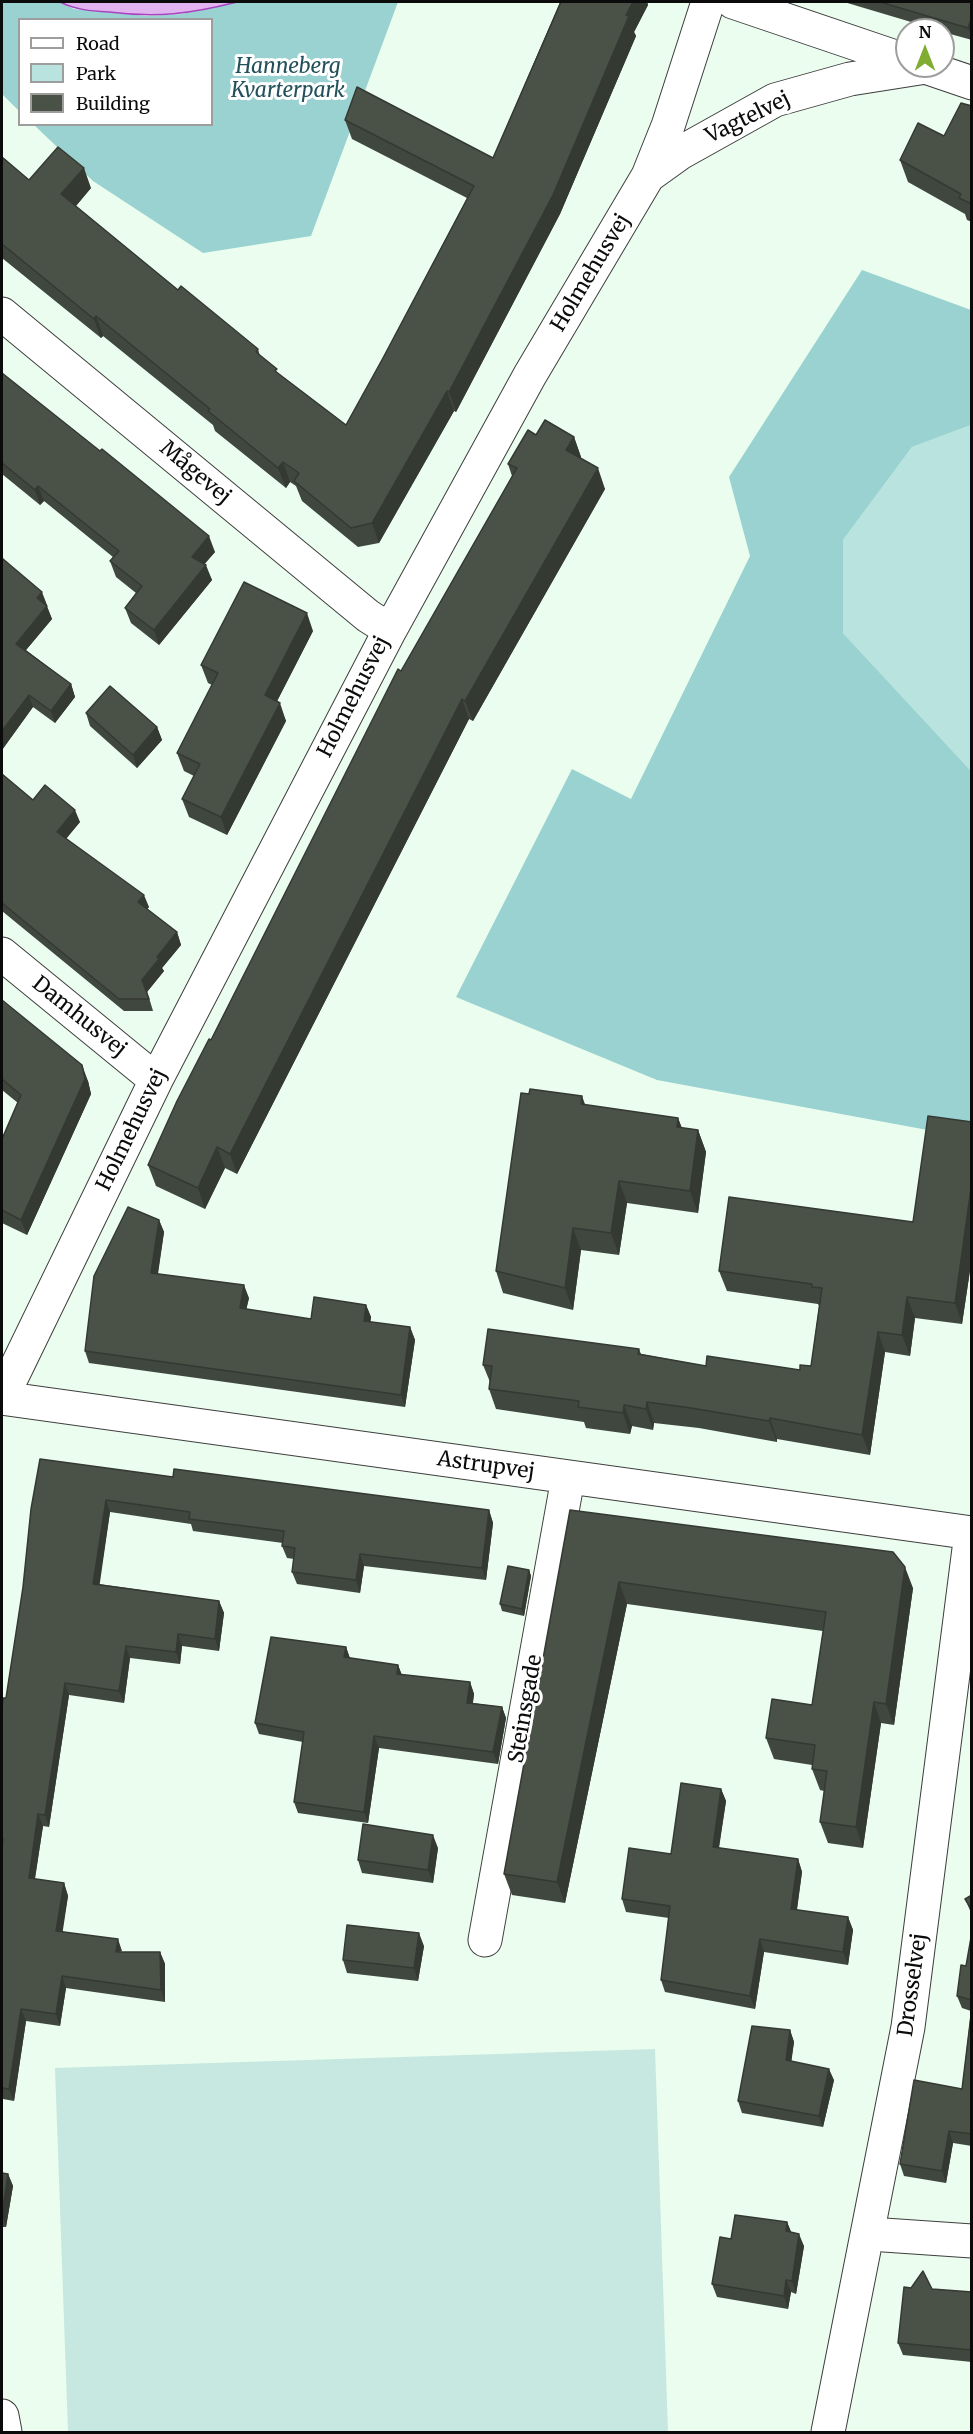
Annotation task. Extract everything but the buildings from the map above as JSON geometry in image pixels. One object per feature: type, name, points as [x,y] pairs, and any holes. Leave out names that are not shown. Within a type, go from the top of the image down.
[{"type":"street","name":"Holmehusvej","points":[[2,1397],[156,1080],[390,630],[530,375],[648,176],[668,126],[708,2]]},
{"type":"street","name":"Vagtelvej","points":[[733,2],[895,57]]},
{"type":"street","name":"Vagtelvej","points":[[648,176],[680,153],[776,100],[850,79],[895,70]]},
{"type":"street","name":"Vagtelvej","points":[[955,77],[972,83]]},
{"type":"street","name":"Mågevej","points":[[2,314],[368,616],[390,630]]},
{"type":"street","name":"Damhusvej","points":[[2,954],[156,1080]]},
{"type":"street","name":"Astrupvej","points":[[2,1397],[971,1533]]},
{"type":"street","name":"Steinsgade","points":[[485,1940],[568,1478]]},
{"type":"street","name":"Drosselvej","points":[[828,2433],[908,2027],[971,1533]]},
{"type":"street","points":[[869,2230],[884,2235],[972,2241]]},
{"type":"street","points":[[2,2416],[5,2433]]},
{"type":"green space","name":"Hanneberg Kvarterpark","points":[[2,2],[60,2],[74,9],[147,16],[182,14],[237,2],[398,2],[311,236],[203,253],[93,181],[35,126],[213,126],[213,18],[18,18],[18,110],[2,94]]},
{"type":"green space","points":[[862,270],[971,310],[971,425],[912,447],[843,540],[843,633],[971,771],[971,1138],[657,1080],[456,997],[572,769],[631,799],[750,556],[729,477]]},
{"type":"green space","points":[[971,425],[971,771],[843,633],[843,540],[912,447]]},
{"type":"shaded area","points":[[60,2],[237,2],[189,12],[143,15],[84,10]]},
{"type":"shaded area","points":[[655,2049],[668,2432],[68,2432],[55,2068]]}]
